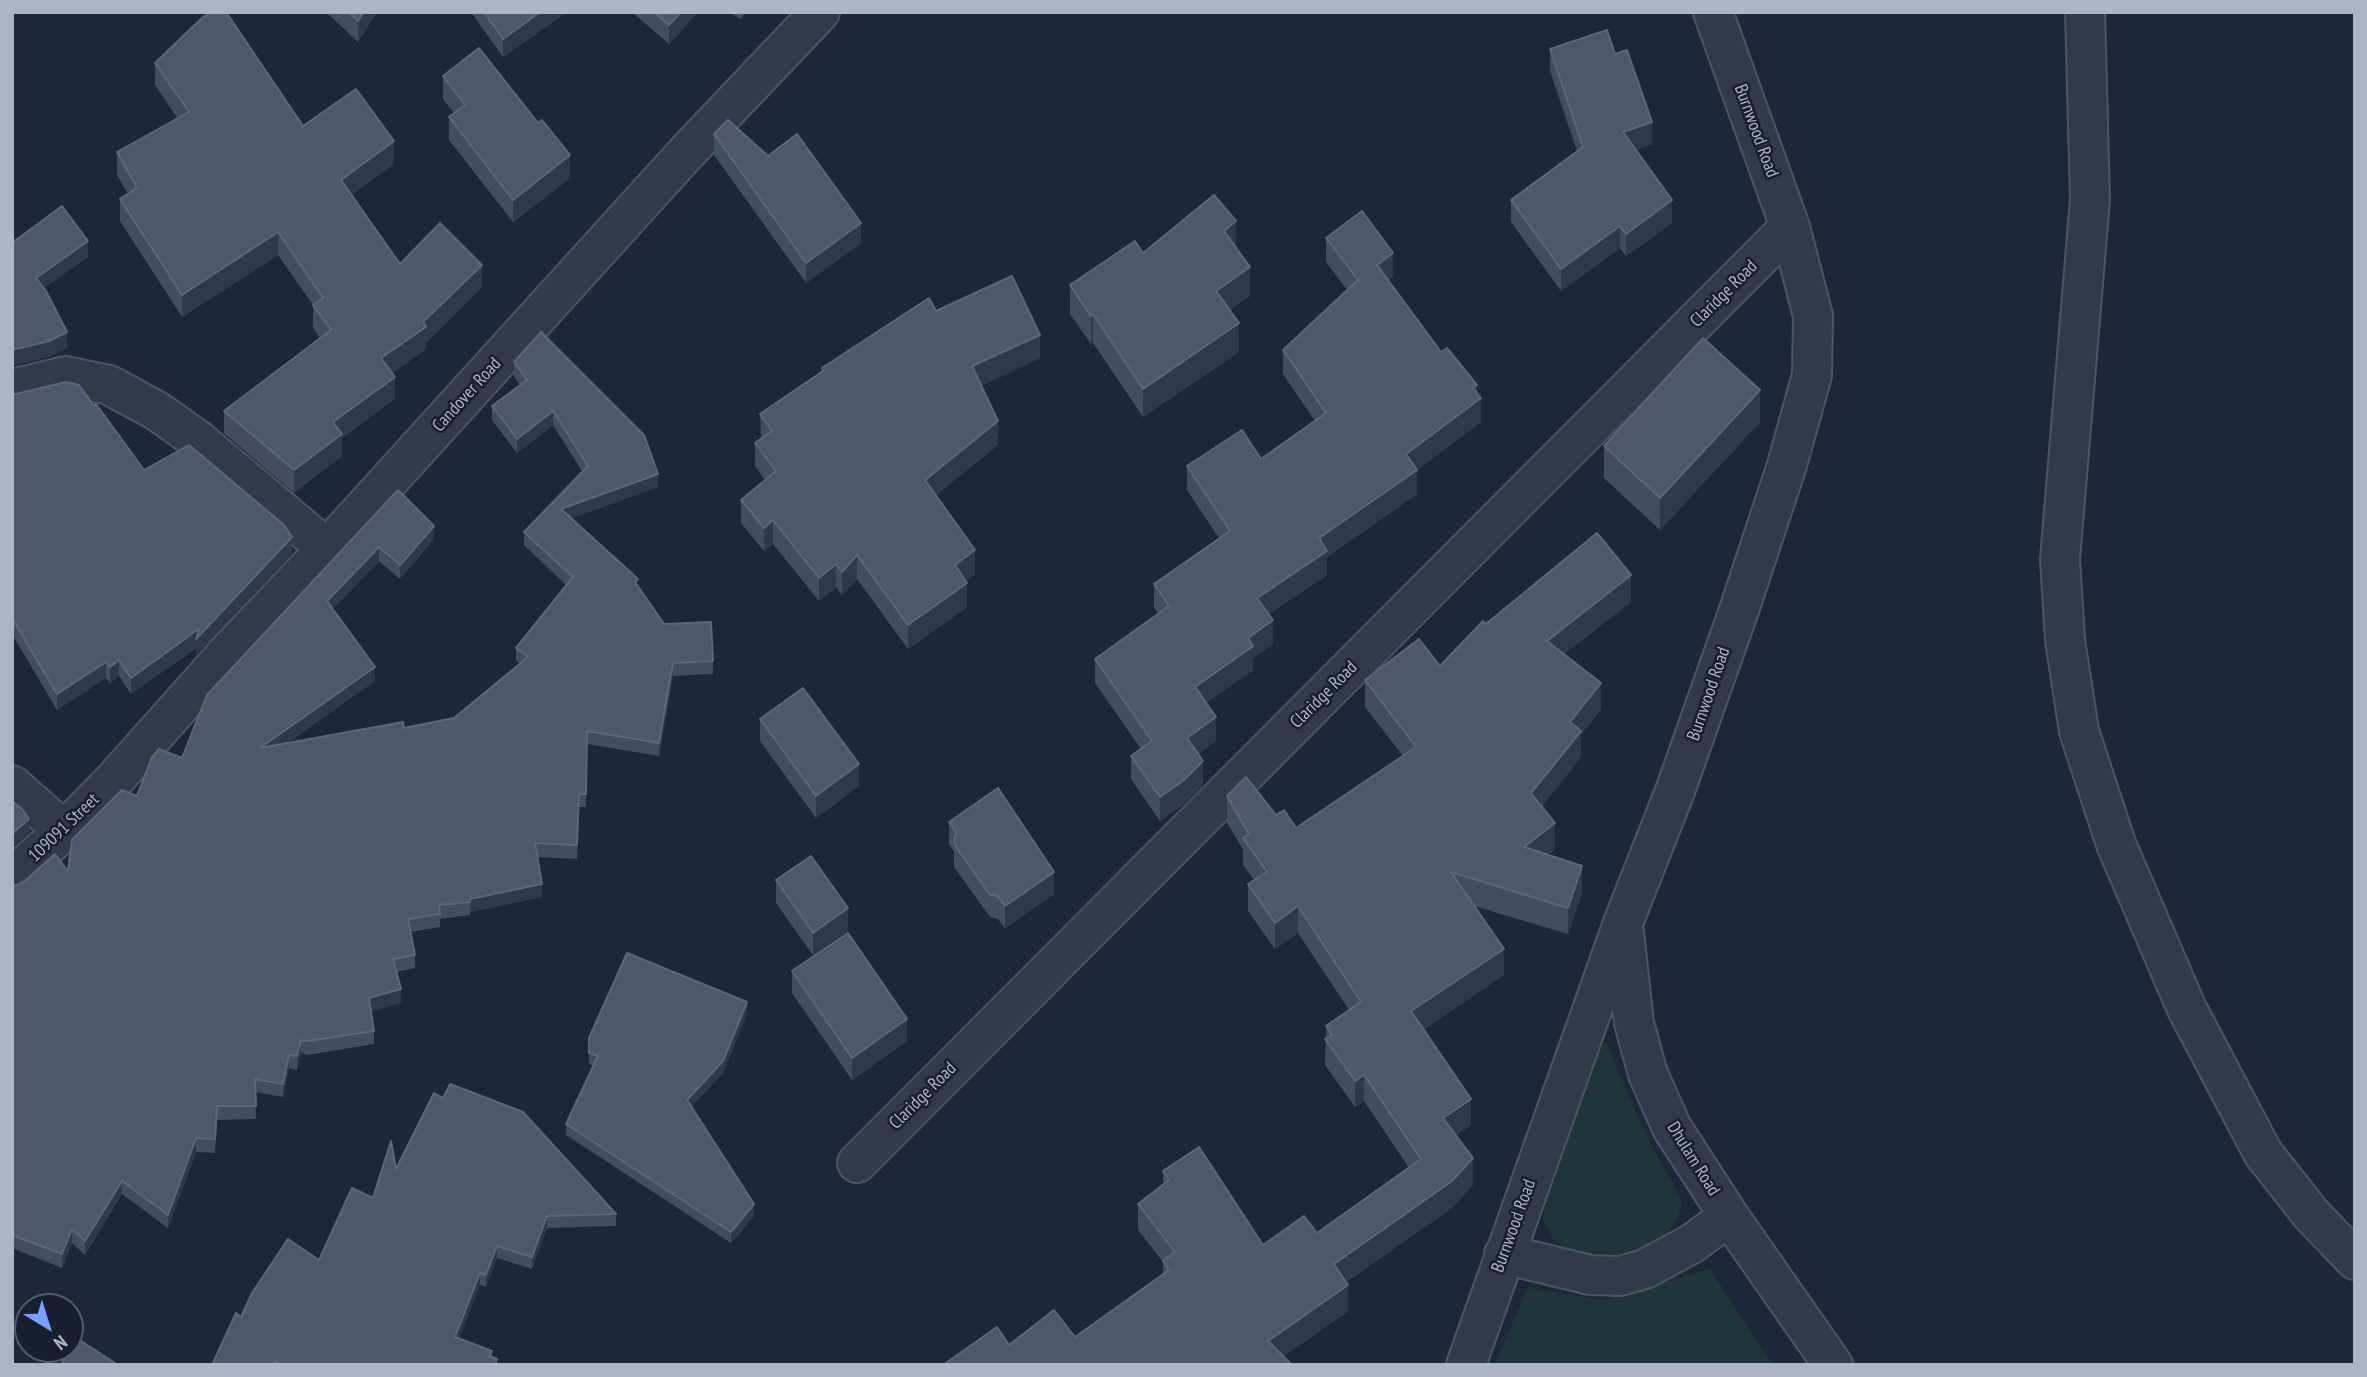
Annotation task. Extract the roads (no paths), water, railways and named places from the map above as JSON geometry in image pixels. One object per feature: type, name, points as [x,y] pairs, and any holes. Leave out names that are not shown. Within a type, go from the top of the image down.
[{"type":"street","name":"Candover Road","points":[[115,779],[687,152],[820,12]]},
{"type":"street","name":"Burnwood Road","points":[[1466,1365],[1623,923],[1675,791],[1739,610],[1787,466],[1812,374],[1813,316],[1790,227],[1713,12]]},
{"type":"street","points":[[2085,12],[2090,199],[2060,559],[2065,640],[2079,730],[2116,844],[2187,1009],[2263,1153],[2311,1214],[2355,1260]]},
{"type":"street","name":"Claridge Road","points":[[857,1163],[1790,227]]},
{"type":"street","points":[[12,389],[66,376],[109,385],[157,411],[198,440],[326,548]]},
{"type":"street","name":"109091 Street","points":[[12,877],[64,831],[115,779]]},
{"type":"street","points":[[12,785],[64,831]]},
{"type":"street","name":"Dhulam Road","points":[[1623,923],[1634,1023],[1647,1074],[1672,1128],[1729,1216],[1833,1365]]},
{"type":"street","points":[[1504,1254],[1590,1275],[1620,1276],[1646,1269],[1693,1243],[1729,1216]]}]
